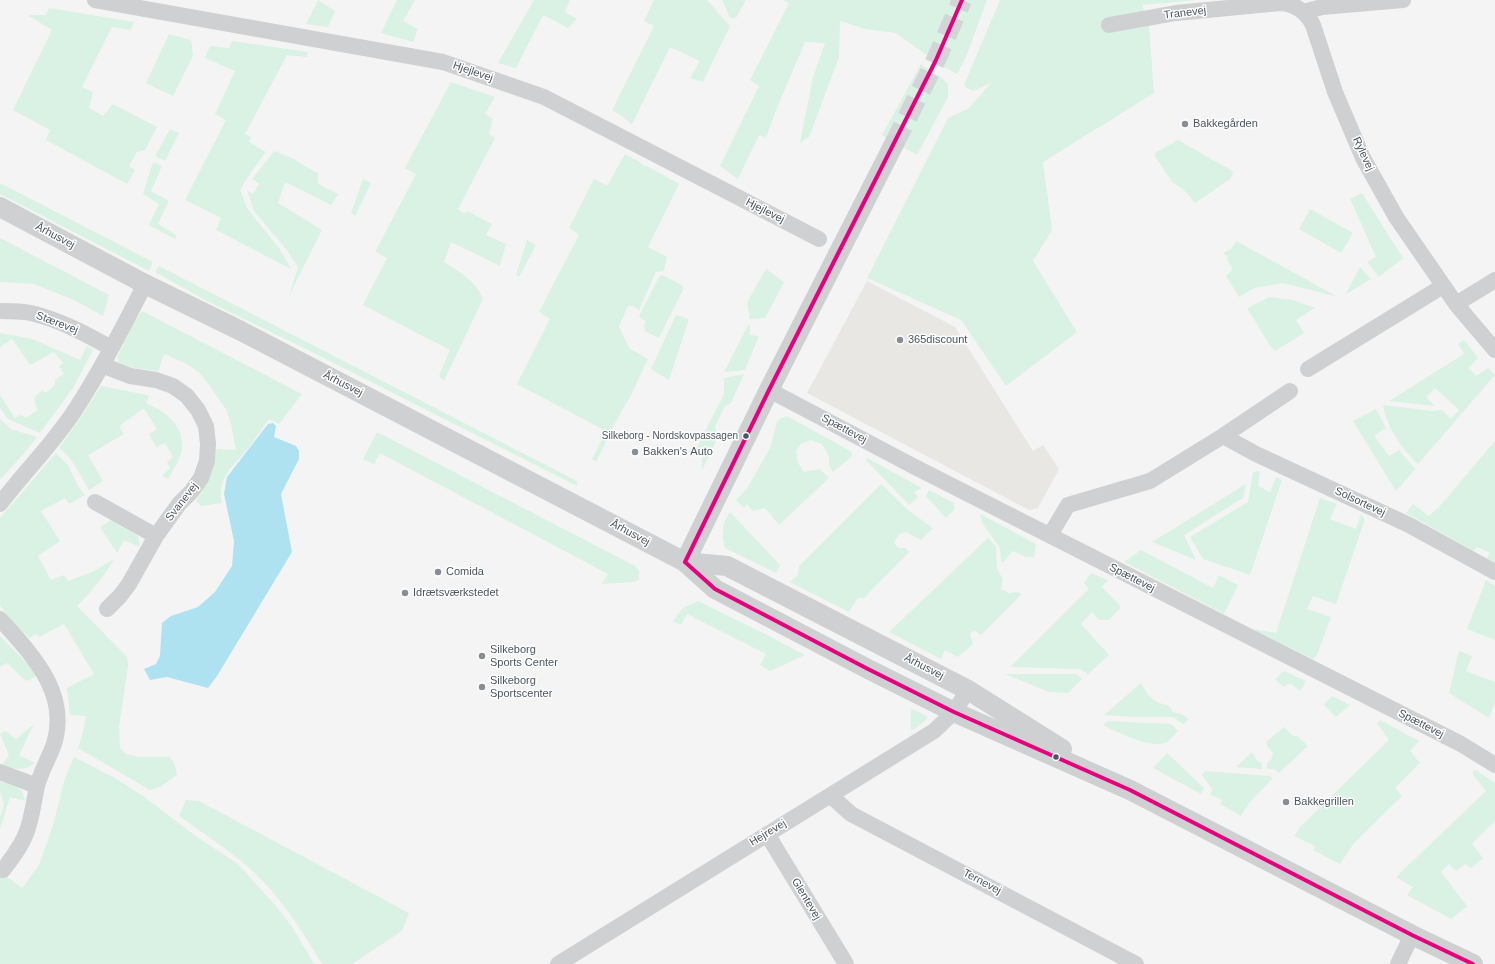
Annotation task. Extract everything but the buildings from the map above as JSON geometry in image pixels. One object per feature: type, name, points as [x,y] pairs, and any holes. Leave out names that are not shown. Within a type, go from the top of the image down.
[{"type":"street","name":"Hjejlevej","points":[[95,0],[443,62],[544,97],[819,240]]},
{"type":"street","points":[[1303,12],[1322,6],[1403,0]]},
{"type":"street","name":"Tranevej","points":[[1109,25],[1176,13],[1280,4],[1289,4],[1303,12]]},
{"type":"street","name":"Rylevej","points":[[1303,12],[1310,18],[1313,25],[1336,92],[1363,158],[1396,216],[1443,286],[1456,304],[1495,350]]},
{"type":"street","points":[[685,562],[769,390],[894,144]]},
{"type":"street","name":"Århusvej","points":[[0,207],[145,284],[248,335],[685,562],[715,589],[954,712],[1130,790],[1412,935],[1474,964]]},
{"type":"street","points":[[1456,304],[1495,280]]},
{"type":"street","points":[[0,504],[50,444],[77,407],[102,365],[145,284]]},
{"type":"street","points":[[1308,369],[1443,286]]},
{"type":"street","name":"Stærevej","points":[[0,311],[30,313],[56,320],[111,348]]},
{"type":"street","name":"Svanevej","points":[[102,365],[119,373],[156,380],[173,386],[187,396],[198,410],[206,426],[208,444],[207,461],[201,478],[191,492],[179,504],[156,536],[129,584],[107,609]]},
{"type":"street","name":"Spættevej","points":[[769,390],[913,466],[1455,741],[1495,766]]},
{"type":"street","points":[[1050,535],[1068,505],[1150,482],[1224,436],[1290,391]]},
{"type":"street","name":"Solsortevej","points":[[1224,436],[1256,454],[1409,525],[1495,572]]},
{"type":"street","points":[[95,502],[156,536]]},
{"type":"street","name":"Århusvej","points":[[685,562],[727,566],[968,690],[1130,790]]},
{"type":"street","points":[[0,619],[20,640],[51,684],[56,703],[58,722],[54,744],[42,770],[37,786],[27,830],[17,852],[3,870]]},
{"type":"street","name":"Hejrevej","points":[[558,964],[934,732],[954,712],[968,690]]},
{"type":"street","points":[[0,772],[37,786]]},
{"type":"street","name":"Ternevej","points":[[831,796],[851,814],[1136,964]]},
{"type":"street","name":"Glentevej","points":[[767,834],[846,964]]},
{"type":"street","points":[[1398,964],[1412,935]]},
{"type":"shaded area","points":[[867,281],[955,327],[1033,451],[1043,445],[1059,469],[1038,508],[1029,510],[807,393]]},
{"type":"green space","points":[[318,0],[335,11],[328,27],[306,24]]},
{"type":"green space","points":[[397,0],[415,0],[403,21],[418,29],[413,42],[381,33]]},
{"type":"green space","points":[[534,0],[570,0],[565,12],[577,19],[568,28],[543,15],[516,68],[498,63]]},
{"type":"green space","points":[[654,0],[707,0],[730,26],[703,82],[690,78],[700,61],[670,47],[632,124],[612,110],[654,26],[644,21]]},
{"type":"green space","points":[[722,0],[746,0],[736,18],[730,18]]},
{"type":"green space","points":[[782,0],[987,0],[966,57],[957,74],[942,66],[896,33],[865,29],[840,21],[839,57],[809,137],[800,143],[813,77],[825,43],[805,42],[776,110],[766,138],[759,135],[738,179],[720,166],[759,86],[750,80],[789,3]]},
{"type":"green space","points":[[1000,0],[1197,0],[1142,5],[1149,26],[1154,93],[1043,162],[1052,230],[1033,261],[1077,332],[1006,386],[961,320],[867,278],[948,118],[969,108],[992,82],[974,91],[964,85]]},
{"type":"green space","points":[[49,8],[134,22],[131,30],[112,27],[82,87],[93,92],[89,108],[103,116],[113,104],[157,127],[145,150],[137,152],[129,166],[135,170],[127,184],[46,140],[50,130],[13,110],[52,30],[29,16],[46,15]]},
{"type":"green space","points":[[169,34],[191,40],[193,56],[173,96],[146,83]]},
{"type":"green space","points":[[232,41],[308,52],[307,57],[287,55],[245,134],[251,137],[249,142],[266,152],[240,190],[247,208],[281,251],[291,269],[216,230],[221,218],[185,200],[226,120],[215,114],[235,71],[205,58],[210,46],[229,48]]},
{"type":"green space","points":[[921,64],[948,84],[948,97],[917,155],[882,135]]},
{"type":"green space","points":[[451,82],[495,97],[485,114],[493,119],[489,134],[495,138],[458,209],[465,214],[467,211],[492,224],[486,235],[506,244],[500,266],[451,242],[444,262],[462,273],[472,282],[483,299],[444,381],[439,376],[450,350],[363,305],[387,258],[375,252],[416,174],[405,168]]},
{"type":"green space","points":[[170,129],[179,133],[165,161],[155,156]]},
{"type":"green space","points":[[1178,140],[1234,172],[1230,179],[1195,203],[1184,190],[1172,182],[1155,156],[1155,153]]},
{"type":"green space","points":[[274,151],[292,158],[318,173],[318,184],[338,194],[331,205],[285,182],[278,203],[322,230],[289,296],[298,267],[286,249],[254,211],[247,190],[253,194],[259,184],[252,179]]},
{"type":"green space","points":[[625,154],[644,166],[647,166],[679,184],[648,247],[667,257],[664,271],[656,272],[639,310],[633,306],[628,306],[619,326],[629,348],[648,359],[596,462],[592,459],[606,431],[517,384],[550,319],[539,312],[579,235],[569,228],[594,179],[607,186]]},
{"type":"green space","points":[[153,162],[162,166],[151,191],[169,201],[158,224],[177,236],[175,239],[149,225],[159,204],[143,194]]},
{"type":"green space","points":[[363,179],[371,183],[355,216],[351,213]]},
{"type":"green space","points":[[0,183],[153,262],[149,271],[0,194]]},
{"type":"green space","points":[[1362,193],[1403,258],[1379,277],[1367,262],[1376,257],[1350,199]]},
{"type":"green space","points":[[1310,209],[1353,233],[1341,253],[1299,229]]},
{"type":"green space","points":[[0,238],[109,295],[103,316],[74,300],[34,284],[0,282]]},
{"type":"green space","points":[[527,240],[536,245],[519,277],[516,275]]},
{"type":"green space","points":[[1236,241],[1338,297],[1283,283],[1254,288],[1239,297],[1226,276],[1233,269],[1227,260],[1228,257],[1223,253],[1231,249]]},
{"type":"green space","points":[[159,266],[577,481],[577,486],[306,349],[207,301],[155,272]]},
{"type":"green space","points":[[1360,267],[1371,279],[1346,294]]},
{"type":"green space","points":[[766,269],[784,282],[765,318],[750,319],[747,302]]},
{"type":"green space","points":[[662,275],[682,285],[683,290],[659,338],[645,331],[644,326],[646,322],[639,316],[659,277]]},
{"type":"green space","points":[[1269,297],[1293,300],[1315,308],[1296,320],[1304,333],[1275,351],[1247,308]]},
{"type":"green space","points":[[142,311],[302,394],[279,424],[269,419],[249,447],[228,472],[222,486],[222,503],[201,506],[196,501],[209,479],[217,449],[236,450],[231,424],[226,409],[201,374],[187,364],[164,354],[158,371],[135,368],[120,364],[117,358],[134,323]]},
{"type":"green space","points":[[676,315],[689,319],[669,380],[651,369]]},
{"type":"green space","points":[[748,325],[750,326],[750,335],[759,336],[745,370],[724,372]]},
{"type":"green space","points":[[0,333],[32,339],[80,360],[87,346],[93,350],[73,388],[40,433],[8,419],[0,408],[0,395],[15,418],[21,415],[26,418],[37,410],[34,398],[42,390],[46,393],[55,385],[55,380],[64,374],[59,366],[63,363],[54,352],[30,365],[12,339],[0,347]]},
{"type":"green space","points":[[1464,340],[1478,358],[1469,368],[1476,376],[1488,368],[1495,375],[1418,464],[1406,452],[1396,438],[1388,422],[1383,405],[1432,411],[1442,410],[1451,419],[1459,410],[1435,388],[1426,397],[1435,406],[1389,401],[1464,354],[1458,344]]},
{"type":"green space","points":[[744,374],[731,403],[725,406],[715,427],[715,443],[702,470],[702,459],[704,455],[697,447],[724,394],[724,378]]},
{"type":"green space","points":[[101,386],[149,396],[146,403],[165,414],[176,424],[181,437],[182,450],[168,479],[162,476],[170,468],[167,462],[173,457],[165,443],[156,447],[149,434],[157,429],[143,409],[119,426],[124,434],[88,455],[103,481],[89,490],[72,462],[59,448]]},
{"type":"green space","points":[[1376,409],[1386,428],[1374,436],[1389,456],[1399,450],[1415,469],[1396,491],[1353,421]]},
{"type":"green space","points":[[787,416],[852,452],[851,457],[833,472],[829,465],[829,456],[822,444],[810,440],[801,444],[796,451],[798,463],[804,472],[820,469],[829,478],[779,525],[765,508],[753,511],[747,504],[744,508],[736,500],[748,487],[770,448],[777,422],[781,418]]},
{"type":"green space","points":[[0,419],[11,429],[37,437],[0,480]]},
{"type":"green space","points":[[377,432],[635,566],[639,571],[639,580],[632,582],[602,584],[608,574],[380,453],[374,464],[363,459]]},
{"type":"green space","points":[[1495,441],[1495,563],[1487,558],[1490,553],[1477,547],[1474,551],[1406,513],[1413,504],[1429,516],[1439,507]]},
{"type":"green space","points":[[56,453],[68,465],[78,486],[85,495],[69,504],[65,498],[41,511],[60,541],[38,556],[51,580],[64,575],[68,581],[92,572],[114,559],[97,584],[77,606],[127,657],[128,666],[119,727],[120,748],[126,754],[138,757],[170,757],[174,763],[177,775],[160,787],[150,790],[78,748],[86,716],[70,715],[67,688],[94,674],[64,624],[39,637],[36,634],[30,638],[16,627],[0,605],[0,518]]},
{"type":"green space","points":[[867,458],[922,488],[914,492],[918,497],[909,505],[866,460]]},
{"type":"green space","points":[[1260,471],[1258,486],[1270,492],[1276,477],[1282,480],[1250,575],[1203,559],[1190,537],[1248,502],[1253,472]]},
{"type":"green space","points":[[881,484],[908,510],[933,528],[921,540],[906,532],[899,534],[894,543],[898,548],[906,548],[909,552],[864,598],[858,598],[849,612],[790,582],[798,575],[799,566]]},
{"type":"green space","points":[[1246,484],[1243,498],[1184,535],[1196,560],[1152,542]]},
{"type":"green space","points":[[929,490],[954,503],[954,510],[946,518],[926,496]]},
{"type":"green space","points":[[1320,498],[1337,504],[1330,519],[1356,529],[1361,514],[1365,519],[1336,604],[1313,596],[1307,609],[1331,617],[1317,655],[1313,659],[1252,629],[1276,633]]},
{"type":"green space","points":[[730,512],[780,565],[776,573],[725,548],[723,529]]},
{"type":"green space","points":[[980,514],[1036,544],[1034,557],[1025,557],[1013,551],[1001,563],[1000,548],[982,523]]},
{"type":"green space","points":[[111,520],[138,536],[140,547],[124,540],[117,553],[100,527]]},
{"type":"green space","points":[[988,538],[996,547],[997,569],[1003,579],[1001,589],[1009,593],[1018,592],[1022,594],[981,635],[974,630],[970,634],[973,644],[958,657],[945,650],[941,659],[889,632]]},
{"type":"green space","points":[[1141,550],[1213,588],[1219,575],[1238,585],[1224,614],[1124,562]]},
{"type":"green space","points":[[1091,573],[1108,580],[1102,587],[1121,607],[1109,620],[1099,620],[1092,612],[1081,624],[1109,655],[1088,674],[1080,669],[1010,667],[1089,589],[1084,583]]},
{"type":"green space","points":[[1486,580],[1495,586],[1495,640],[1467,629]]},
{"type":"green space","points":[[698,601],[805,655],[770,671],[760,665],[766,654],[687,614],[681,625],[673,621],[683,608]]},
{"type":"green space","points":[[0,636],[39,675],[26,681],[7,663],[0,667]]},
{"type":"green space","points":[[1459,651],[1472,656],[1466,671],[1495,682],[1495,702],[1489,718],[1449,693]]},
{"type":"green space","points":[[1284,671],[1306,681],[1300,691],[1290,683],[1283,687],[1275,679]]},
{"type":"green space","points":[[1005,674],[1077,674],[1082,679],[1068,693],[1049,692]]},
{"type":"green space","points":[[1141,683],[1146,692],[1152,698],[1169,706],[1174,712],[1183,715],[1189,720],[1183,724],[1173,717],[1104,715]]},
{"type":"green space","points":[[1332,696],[1350,705],[1336,717],[1324,705]]},
{"type":"green space","points":[[911,708],[928,717],[911,731]]},
{"type":"green space","points":[[1380,720],[1419,741],[1410,751],[1420,763],[1395,788],[1402,796],[1354,843],[1340,864],[1313,850],[1315,846],[1294,836],[1300,827],[1389,740],[1377,723]]},
{"type":"green space","points":[[1107,721],[1171,724],[1178,731],[1167,742],[1152,744],[1126,736],[1103,725]]},
{"type":"green space","points":[[34,724],[19,755],[35,763],[31,766],[19,769],[3,764],[9,755],[0,734],[5,731],[16,739]]},
{"type":"green space","points":[[1284,727],[1293,736],[1297,736],[1308,746],[1279,773],[1274,769],[1267,769],[1267,763],[1271,760],[1273,753],[1267,746],[1266,742]]},
{"type":"green space","points":[[1252,752],[1257,761],[1262,763],[1262,769],[1236,767]]},
{"type":"green space","points":[[1167,753],[1204,788],[1201,794],[1153,768]]},
{"type":"green space","points":[[74,757],[115,778],[143,796],[197,837],[238,864],[291,925],[314,964],[0,964],[0,872],[22,888],[39,865],[53,825],[64,781]]},
{"type":"green space","points":[[1476,770],[1495,783],[1495,821],[1472,844],[1483,858],[1471,868],[1465,864],[1456,871],[1449,864],[1441,872],[1467,906],[1451,919],[1407,895],[1413,887],[1396,877],[1486,791],[1473,775],[1473,771]]},
{"type":"green space","points":[[1205,771],[1270,776],[1273,778],[1249,803],[1241,816],[1220,804],[1222,800],[1211,795],[1210,798],[1212,789],[1202,775]]},
{"type":"green space","points":[[0,781],[16,786],[22,791],[25,801],[10,797],[0,829],[0,818],[4,805],[0,791]]},
{"type":"green space","points":[[186,800],[199,801],[409,913],[402,931],[352,964],[322,964],[296,922],[265,883],[233,855],[179,816]]},
{"type":"water","points":[[273,423],[276,426],[274,437],[296,446],[299,451],[299,459],[281,494],[292,552],[217,676],[208,688],[167,677],[150,680],[144,669],[156,664],[160,656],[162,623],[171,616],[198,607],[215,592],[232,566],[234,541],[224,494],[227,477],[268,424]]},
{"type":"tunnel","points":[[894,144],[936,60],[962,0]]},
{"type":"transit line","points":[[685,562],[769,390],[936,60],[962,0]]},
{"type":"transit line","points":[[685,562],[715,589],[866,668],[954,712],[1130,790],[1412,935],[1473,964]]},
{"type":"place","name":"Bakkegården","points":[[1185,124]]},
{"type":"place","name":"365discount","points":[[900,340]]},
{"type":"place","name":"Silkeborg - Nordskovpassagen","points":[[746,436]]},
{"type":"place","name":"Bakken's Auto","points":[[635,452]]},
{"type":"place","name":"Comida","points":[[438,572]]},
{"type":"place","name":"Idrætsværkstedet","points":[[405,593]]},
{"type":"place","name":"Silkeborg Sports Center","points":[[482,656]]},
{"type":"place","name":"Silkeborg Sportscenter","points":[[482,687]]},
{"type":"place","name":"Bakkegrillen","points":[[1286,802]]}]
